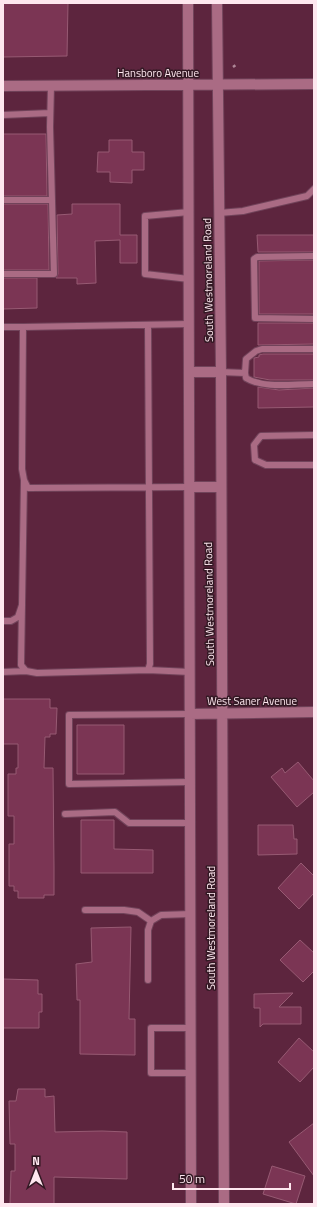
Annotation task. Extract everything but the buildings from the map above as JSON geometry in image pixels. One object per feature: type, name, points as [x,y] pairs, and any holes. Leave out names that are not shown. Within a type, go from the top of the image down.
[{"type":"main road","name":"South Westmoreland Road","points":[[188,3],[191,1204]]},
{"type":"main road","name":"South Westmoreland Road","points":[[217,3],[223,713],[224,1204]]},
{"type":"main road","name":"Hansboro Avenue","points":[[3,86],[314,84]]},
{"type":"main road","points":[[189,372],[221,372]]},
{"type":"main road","points":[[190,487],[221,486]]},
{"type":"main road","name":"West Saner Avenue","points":[[190,714],[314,712]]},
{"type":"lane","points":[[3,274],[54,274],[50,113],[51,86]]},
{"type":"lane","points":[[3,115],[50,113]]},
{"type":"lane","points":[[219,213],[242,211],[308,196],[314,189]]},
{"type":"lane","points":[[3,200],[52,200]]},
{"type":"lane","points":[[189,212],[145,216],[145,274],[189,279]]},
{"type":"lane","points":[[314,256],[257,257],[254,259],[255,318],[314,319]]},
{"type":"lane","points":[[3,327],[189,324]]},
{"type":"lane","points":[[148,325],[150,664],[148,670]]},
{"type":"lane","points":[[23,327],[22,469],[24,480],[21,665],[26,671]]},
{"type":"lane","points":[[314,349],[262,349],[256,351],[246,359],[245,373],[246,378],[253,382],[262,384],[314,384]]},
{"type":"lane","points":[[221,372],[245,373]]},
{"type":"lane","points":[[314,435],[261,436],[254,445],[255,460],[266,465],[314,465]]},
{"type":"lane","points":[[24,480],[28,488],[190,487]]},
{"type":"lane","points":[[3,621],[11,621],[18,617],[22,605]]},
{"type":"lane","points":[[3,672],[26,671],[37,673],[148,670],[190,672]]},
{"type":"lane","points":[[190,714],[69,715],[69,784],[190,782]]},
{"type":"lane","points":[[65,814],[115,812],[129,823],[190,823]]},
{"type":"lane","points":[[84,910],[124,910],[138,912],[151,921]]},
{"type":"lane","points":[[148,980],[148,930],[151,921],[161,915],[191,914]]},
{"type":"lane","points":[[191,1028],[151,1028],[151,1073],[191,1073]]},
{"type":"path","points":[[233,67],[237,64]]}]
